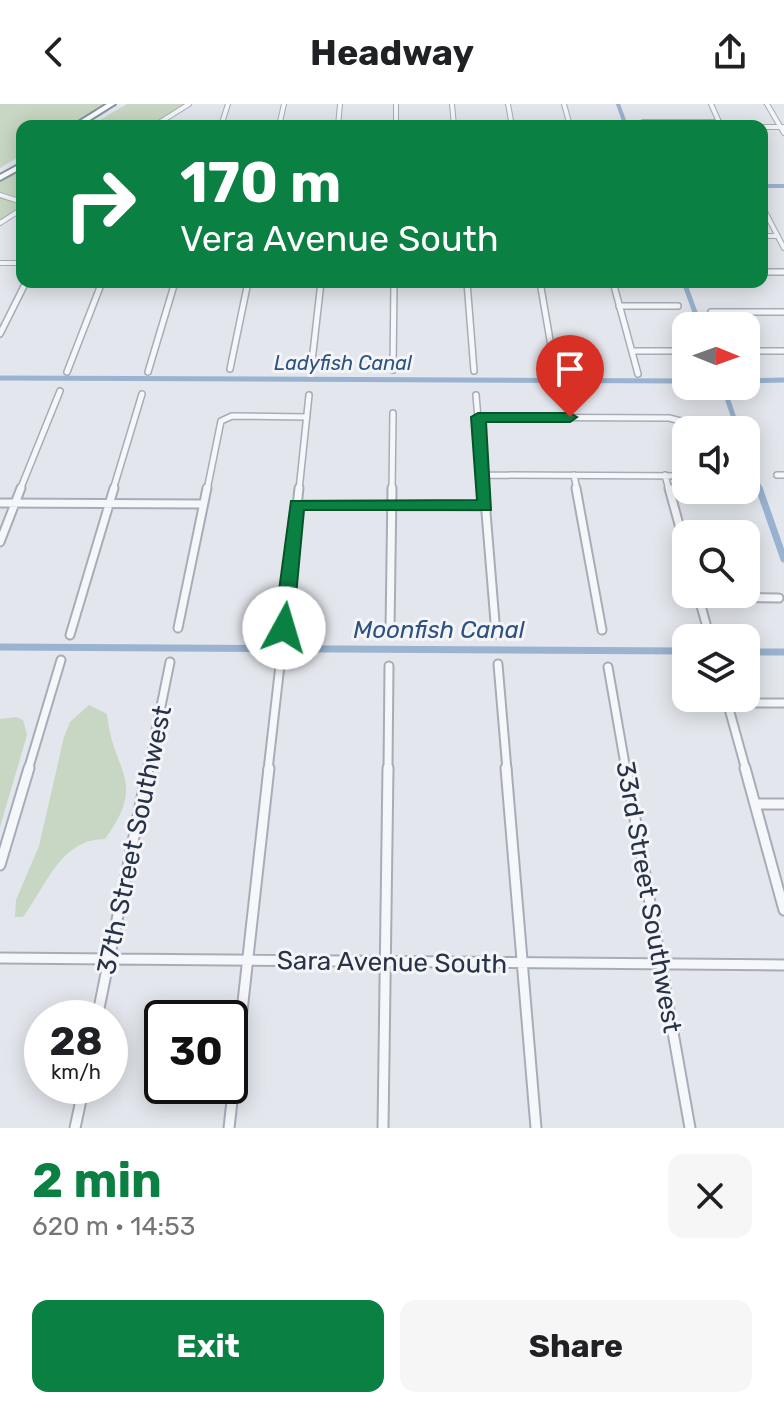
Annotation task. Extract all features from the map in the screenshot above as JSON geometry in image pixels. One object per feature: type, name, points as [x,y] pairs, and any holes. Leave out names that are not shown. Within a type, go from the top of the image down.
[{"type":"highway","points":[[85,120],[112,104]]},
{"type":"highway","points":[[98,120],[122,104]]},
{"type":"street","points":[[165,119],[189,104]]},
{"type":"street","points":[[767,104],[783,129]]},
{"type":"street","points":[[768,217],[784,248]]},
{"type":"street","points":[[768,236],[778,236]]},
{"type":"street","points":[[0,334],[23,288]]},
{"type":"street","points":[[67,372],[100,288]]},
{"type":"street","points":[[148,372],[173,288]]},
{"type":"street","points":[[230,369],[247,288]]},
{"type":"street","points":[[311,370],[320,288]]},
{"type":"street","points":[[393,370],[394,288]]},
{"type":"street","points":[[467,288],[474,371]]},
{"type":"street","points":[[541,288],[555,369]]},
{"type":"street","points":[[614,288],[638,374]]},
{"type":"street","points":[[619,306],[678,306]]},
{"type":"street","points":[[760,312],[784,312]]},
{"type":"street","points":[[632,351],[672,351]]},
{"type":"street","points":[[760,351],[784,351]]},
{"type":"street","points":[[0,542],[60,391]]},
{"type":"street","points":[[70,635],[142,394]]},
{"type":"street","points":[[284,628],[309,395]]},
{"type":"street","points":[[476,395],[496,634]]},
{"type":"street","points":[[390,630],[393,413]]},
{"type":"street","points":[[178,628],[219,425],[232,416],[307,417]]},
{"type":"street","points":[[478,417],[672,419]]},
{"type":"street","points":[[483,475],[672,475]]},
{"type":"street","points":[[574,475],[602,630]]},
{"type":"street","points":[[665,475],[678,520]]},
{"type":"street","points":[[0,503],[203,504]]},
{"type":"street","points":[[297,505],[485,506]]},
{"type":"street","points":[[760,598],[779,598]]},
{"type":"street","points":[[0,865],[61,660]]},
{"type":"street","name":"37th Street Southwest","points":[[101,1000],[170,662]]},
{"type":"street","points":[[498,664],[536,1128]]},
{"type":"street","points":[[229,1128],[280,665]]},
{"type":"street","points":[[383,1128],[389,666]]},
{"type":"street","name":"33rd Street Southwest","points":[[608,667],[690,1128]]},
{"type":"street","points":[[760,702],[784,703]]},
{"type":"street","points":[[730,712],[784,910]]},
{"type":"street","points":[[755,804],[784,804]]},
{"type":"street","name":"Sara Avenue South","points":[[0,958],[784,965]]},
{"type":"street","points":[[75,1128],[80,1104]]},
{"type":"green space","points":[[0,104],[110,104],[82,120],[16,120],[16,159],[0,168]]},
{"type":"green space","points":[[127,104],[186,104],[161,120],[100,120]]},
{"type":"green space","points":[[16,170],[16,214],[0,224],[0,180]]},
{"type":"green space","points":[[89,705],[107,714],[124,777],[124,803],[105,839],[90,841],[65,856],[23,917],[15,917],[16,900],[39,846],[64,737],[70,722]]},
{"type":"green space","points":[[16,717],[23,720],[27,735],[0,827],[0,719]]},
{"type":"waterway","points":[[618,104],[624,120]]},
{"type":"waterway","points":[[768,186],[784,186]]},
{"type":"waterway","points":[[686,288],[695,312]]},
{"type":"waterway","name":"Ladyfish Canal","points":[[0,378],[672,381]]},
{"type":"waterway","name":"Ladyfish Canal","points":[[760,381],[784,380]]},
{"type":"waterway","points":[[728,400],[733,416]]},
{"type":"waterway","points":[[760,491],[784,559]]},
{"type":"waterway","name":"Moonfish Canal","points":[[0,647],[672,651]]},
{"type":"waterway","name":"Moonfish Canal","points":[[760,652],[784,652]]},
{"type":"route","points":[[284,628],[297,505],[485,506],[478,417],[570,417]]}]
